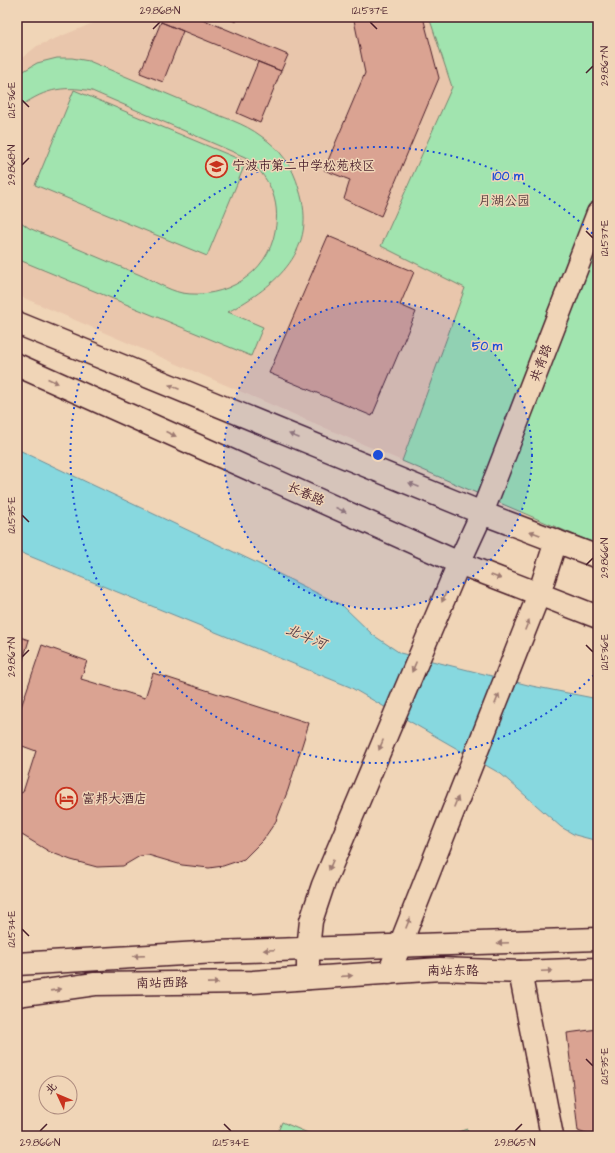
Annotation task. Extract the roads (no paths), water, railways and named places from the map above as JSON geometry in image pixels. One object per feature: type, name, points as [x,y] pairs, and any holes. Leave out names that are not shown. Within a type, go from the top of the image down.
[{"type":"main road","name":"共青路","points":[[308,978],[308,949],[311,921],[323,885],[396,709],[482,513],[598,213]]},
{"type":"main road","points":[[17,323],[482,513],[598,557]]},
{"type":"main road","name":"长春路","points":[[17,365],[459,563],[598,617]]},
{"type":"main road","points":[[389,972],[398,946],[539,594],[556,541]]},
{"type":"main road","name":"南站东路","points":[[308,949],[598,939]]},
{"type":"main road","name":"南站西路","points":[[17,964],[216,952],[308,949]]},
{"type":"main road","name":"南站东路","points":[[308,978],[440,969],[520,972],[598,969]]},
{"type":"main road","points":[[520,972],[552,1136]]},
{"type":"main road","name":"南站西路","points":[[17,995],[95,984],[253,982],[308,978]]},
{"type":"water","name":"北斗河","points":[[17,449],[257,563],[343,606],[373,635],[400,653],[532,686],[598,699],[598,841],[575,835],[561,827],[501,774],[350,687],[17,551]]},
{"type":"place","name":"宁波市第二中学松苑校区","points":[[217,166]]},
{"type":"place","name":"富邦大酒店","points":[[66,799]]},
{"type":"park label","name":"月湖公园","points":[[504,201]]}]
